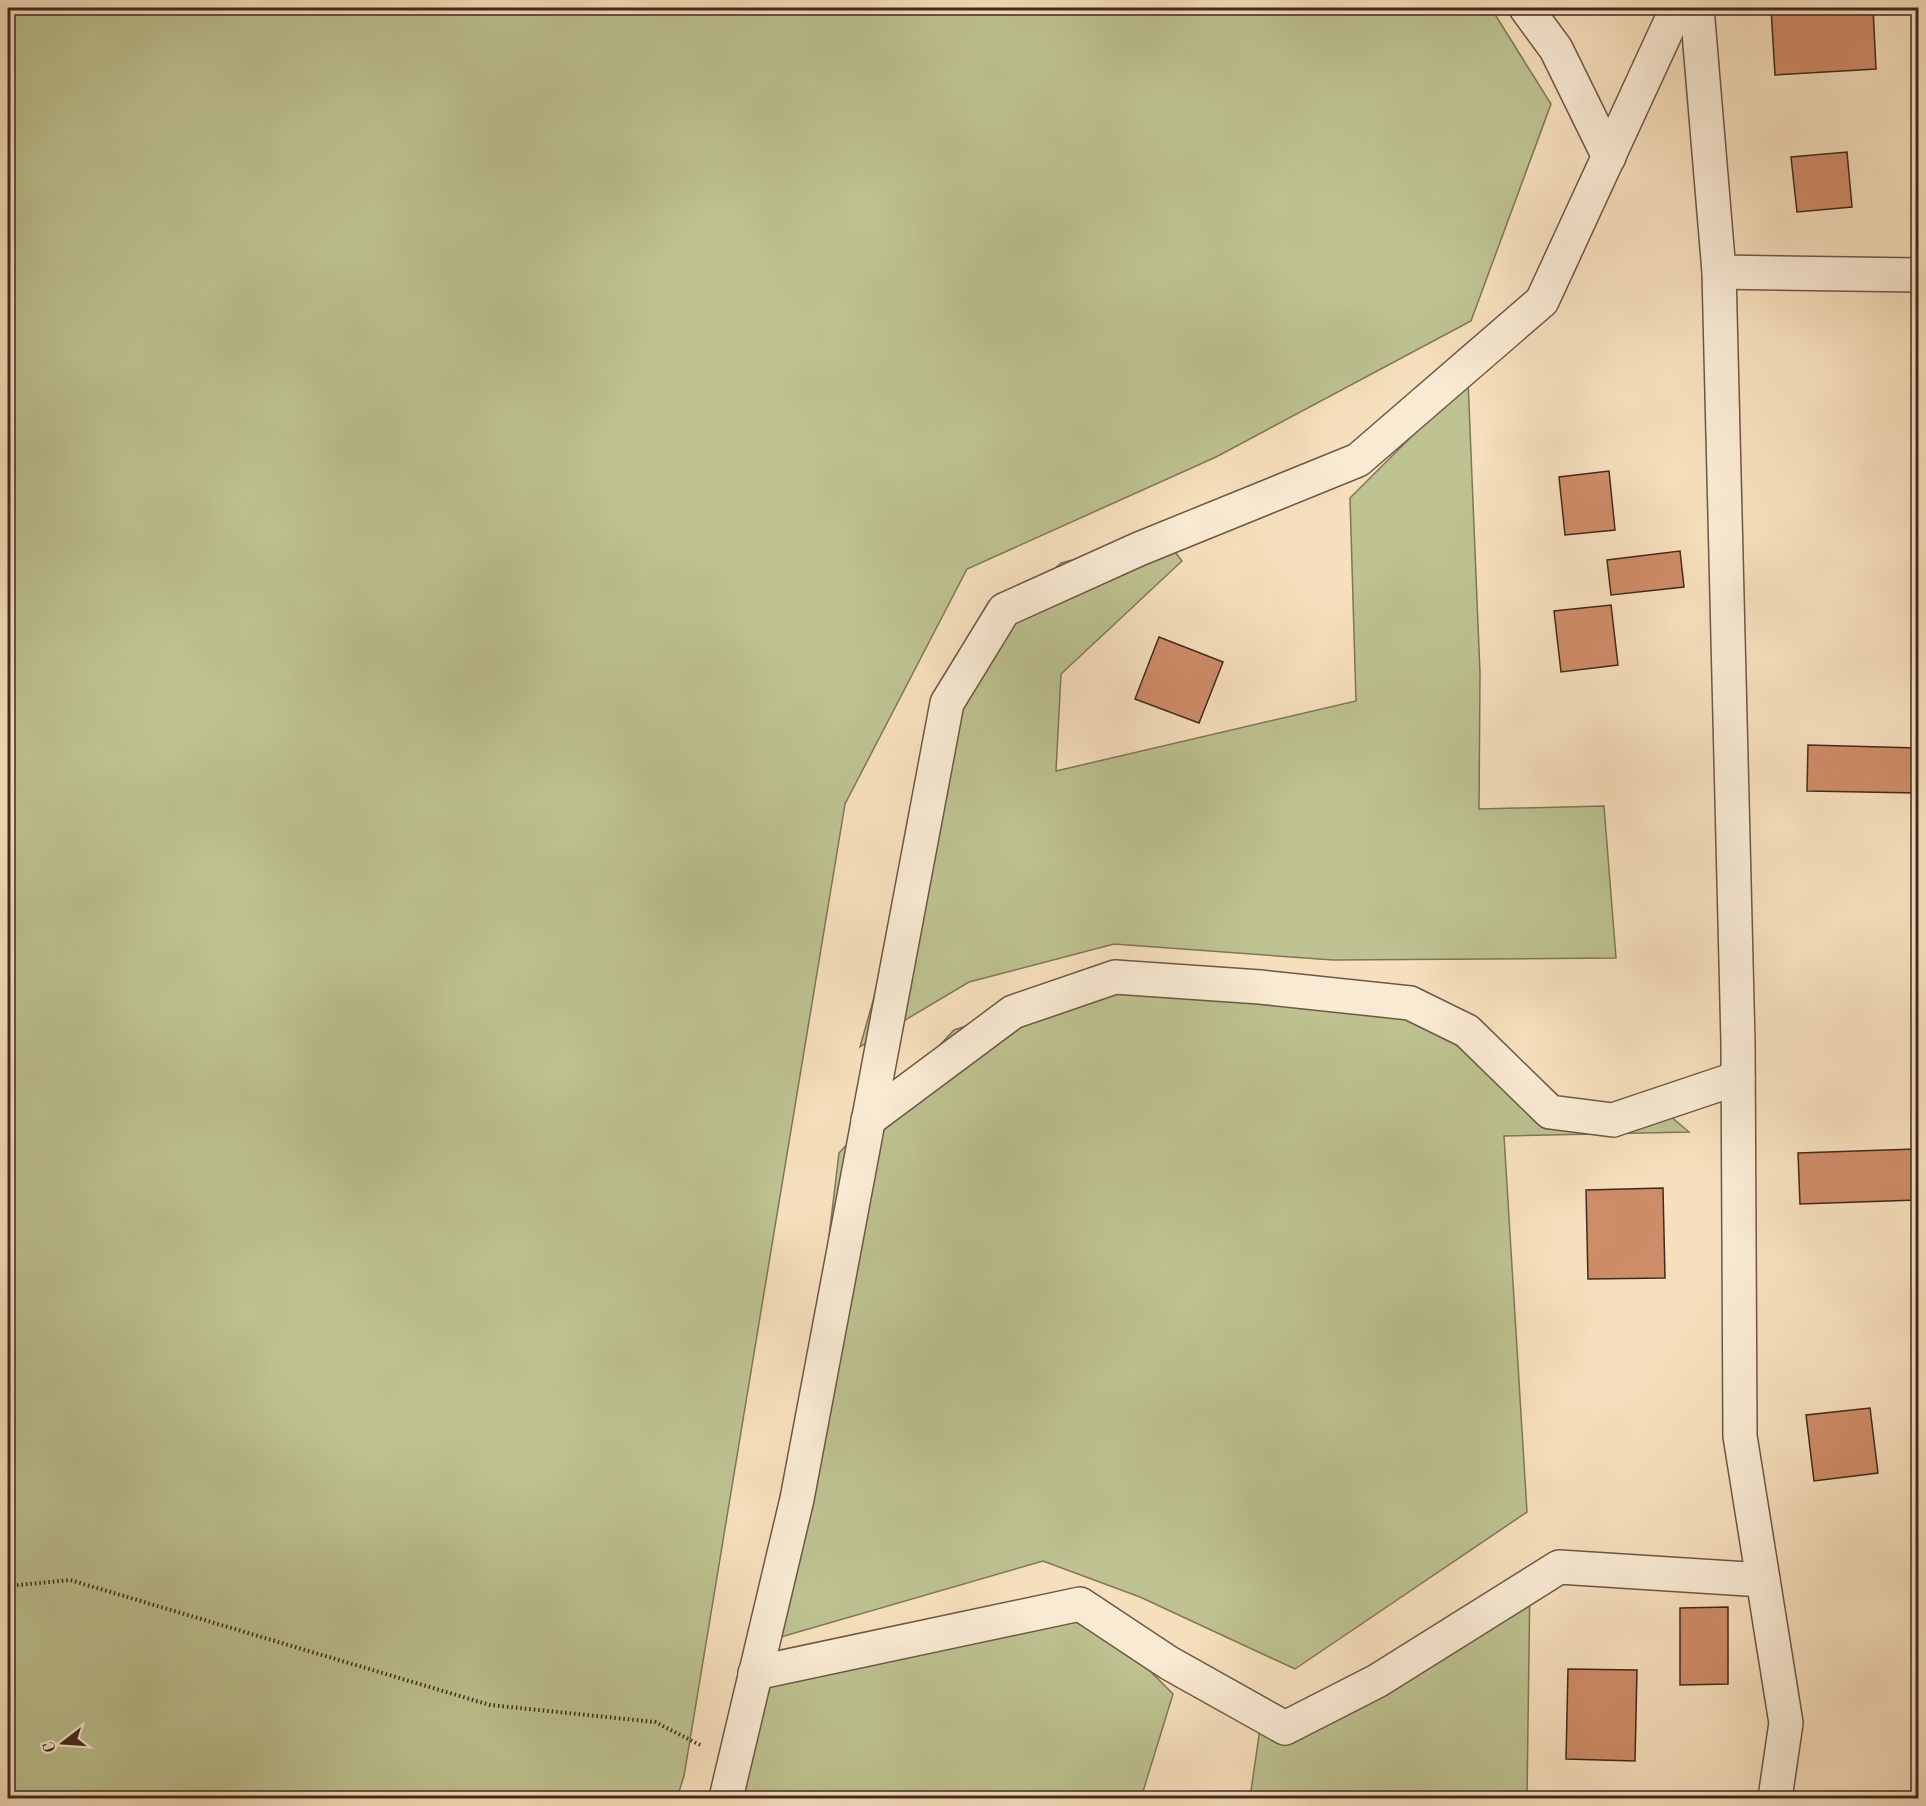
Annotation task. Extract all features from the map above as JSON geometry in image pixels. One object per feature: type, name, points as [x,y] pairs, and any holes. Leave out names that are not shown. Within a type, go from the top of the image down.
[{"type":"street","points":[[1526,8],[1556,49],[1609,157]]},
{"type":"street","points":[[726,1798],[797,1499],[947,703],[1004,610],[1139,549],[1358,460],[1542,301],[1677,8]]},
{"type":"street","points":[[1697,8],[1719,272],[1738,1078],[1740,1436],[1786,1724],[1775,1798]]},
{"type":"street","points":[[1719,272],[1918,275]]},
{"type":"street","points":[[868,1120],[1013,1012],[1115,977],[1260,987],[1410,1003],[1467,1031],[1550,1112],[1613,1120],[1738,1078]]},
{"type":"street","points":[[755,1673],[1080,1604],[1169,1662],[1285,1728],[1377,1681],[1560,1567],[1763,1580]]},
{"type":"path","points":[[8,1586],[70,1580],[490,1705],[655,1722],[735,1762]]},
{"type":"green space","points":[[8,8],[1491,8],[1551,104],[1471,321],[1216,457],[967,569],[845,804],[684,1776],[677,1798],[8,1798]]},
{"type":"green space","points":[[1468,380],[1480,673],[1479,809],[1604,806],[1616,958],[1333,960],[1114,944],[969,982],[860,1047],[974,642],[1061,563],[1163,536],[1182,561],[1061,674],[1056,771],[1356,701],[1350,498]]},
{"type":"green space","points":[[1122,976],[1407,991],[1562,1110],[1657,1105],[1689,1132],[1504,1136],[1527,1512],[1295,1669],[1140,1597],[1043,1561],[781,1637],[839,1153],[954,1030]]},
{"type":"green space","points":[[1530,1578],[1527,1798],[1250,1798],[1260,1728]]},
{"type":"green space","points":[[1003,1603],[1097,1618],[1173,1694],[1141,1798],[726,1798],[764,1678]]},
{"type":"building","points":[[1771,8],[1873,8],[1876,69],[1775,75]]},
{"type":"building","points":[[1847,152],[1852,207],[1797,212],[1791,157]]},
{"type":"building","points":[[1609,471],[1615,530],[1565,535],[1559,477]]},
{"type":"building","points":[[1680,551],[1684,587],[1611,595],[1607,560]]},
{"type":"building","points":[[1611,605],[1618,665],[1561,672],[1554,611]]},
{"type":"building","points":[[1159,637],[1223,662],[1199,723],[1135,699]]},
{"type":"building","points":[[1808,745],[1918,748],[1918,793],[1807,791]]},
{"type":"building","points":[[1915,911],[1918,911],[1918,1042],[1913,1042]]},
{"type":"building","points":[[1915,1149],[1917,1200],[1800,1204],[1798,1153]]},
{"type":"building","points":[[1663,1188],[1665,1278],[1588,1279],[1586,1190]]},
{"type":"building","points":[[1870,1408],[1878,1473],[1814,1481],[1806,1415]]},
{"type":"building","points":[[1728,1607],[1728,1684],[1680,1685],[1680,1608]]},
{"type":"building","points":[[1568,1669],[1637,1670],[1635,1761],[1566,1759]]},
{"type":"building","points":[[1702,1796],[1702,1798],[1648,1798]]}]
